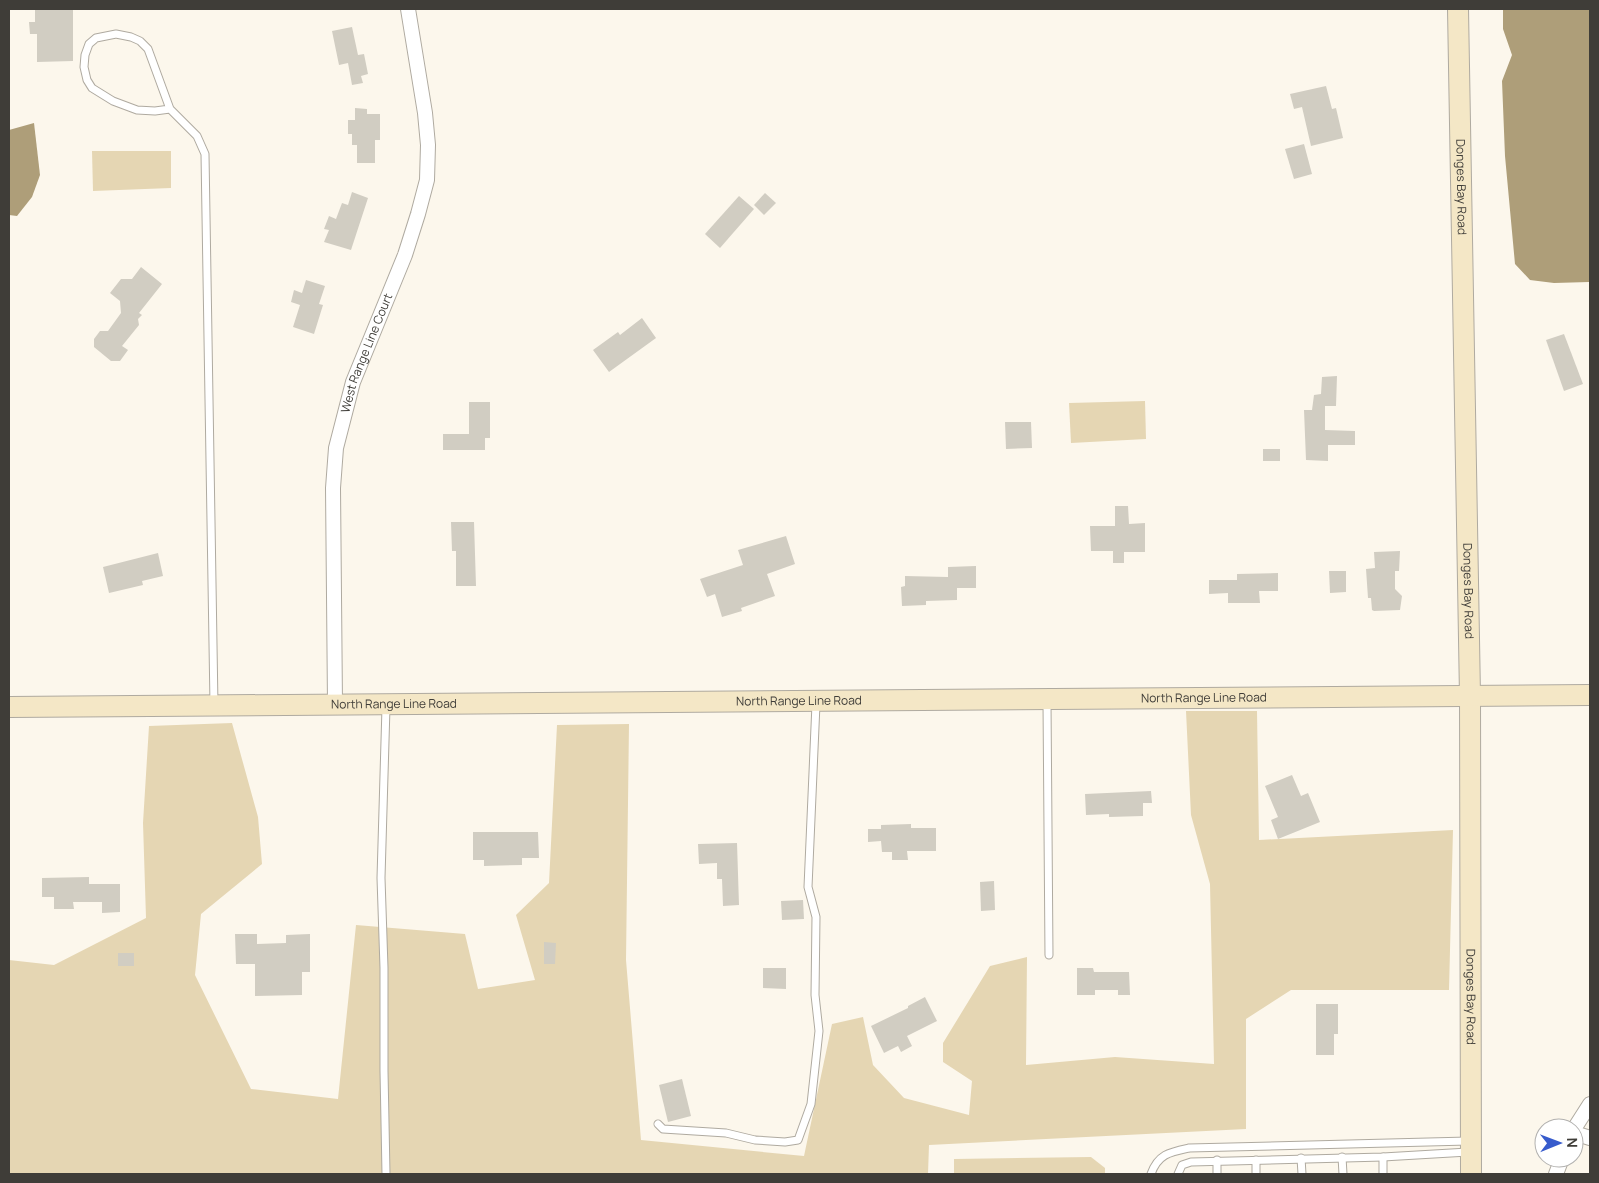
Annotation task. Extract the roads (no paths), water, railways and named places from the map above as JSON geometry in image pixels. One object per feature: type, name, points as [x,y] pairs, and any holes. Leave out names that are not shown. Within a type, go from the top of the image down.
[{"type":"street","name":"West Range Line Court","points":[[335,704],[333,488],[336,448],[353,382],[406,254],[427,180],[428,145],[426,113],[408,9]]},
{"type":"street","name":"Donges Bay Road","points":[[1458,9],[1470,696],[1471,1174]]},
{"type":"street","name":"North Range Line Road","points":[[9,707],[1590,695]]},
{"type":"street","points":[[1582,1118],[1590,1104]]},
{"type":"lane","points":[[170,109],[155,111],[137,110],[113,101],[92,88],[86,80],[84,67],[85,55],[89,44],[96,38],[116,34],[140,41],[148,49],[170,109],[197,136],[205,154],[214,705]]},
{"type":"lane","points":[[1047,699],[1049,955]]},
{"type":"lane","points":[[658,1124],[662,1130],[726,1134],[754,1140],[785,1142],[798,1140],[812,1104],[819,1031],[815,995],[816,917],[808,888],[816,701]]},
{"type":"lane","points":[[386,704],[381,878],[386,1174]]},
{"type":"lane","points":[[1178,1174],[1182,1165],[1192,1162],[1382,1157],[1471,1146]]},
{"type":"lane","points":[[1151,1174],[1157,1160],[1170,1152],[1189,1148],[1471,1146]]},
{"type":"lane","points":[[1382,1157],[1383,1174]]},
{"type":"lane","points":[[1301,1158],[1302,1174]]},
{"type":"lane","points":[[1342,1158],[1343,1174]]},
{"type":"lane","points":[[1217,1160],[1217,1174]]},
{"type":"lane","points":[[1256,1160],[1256,1174]]}]
